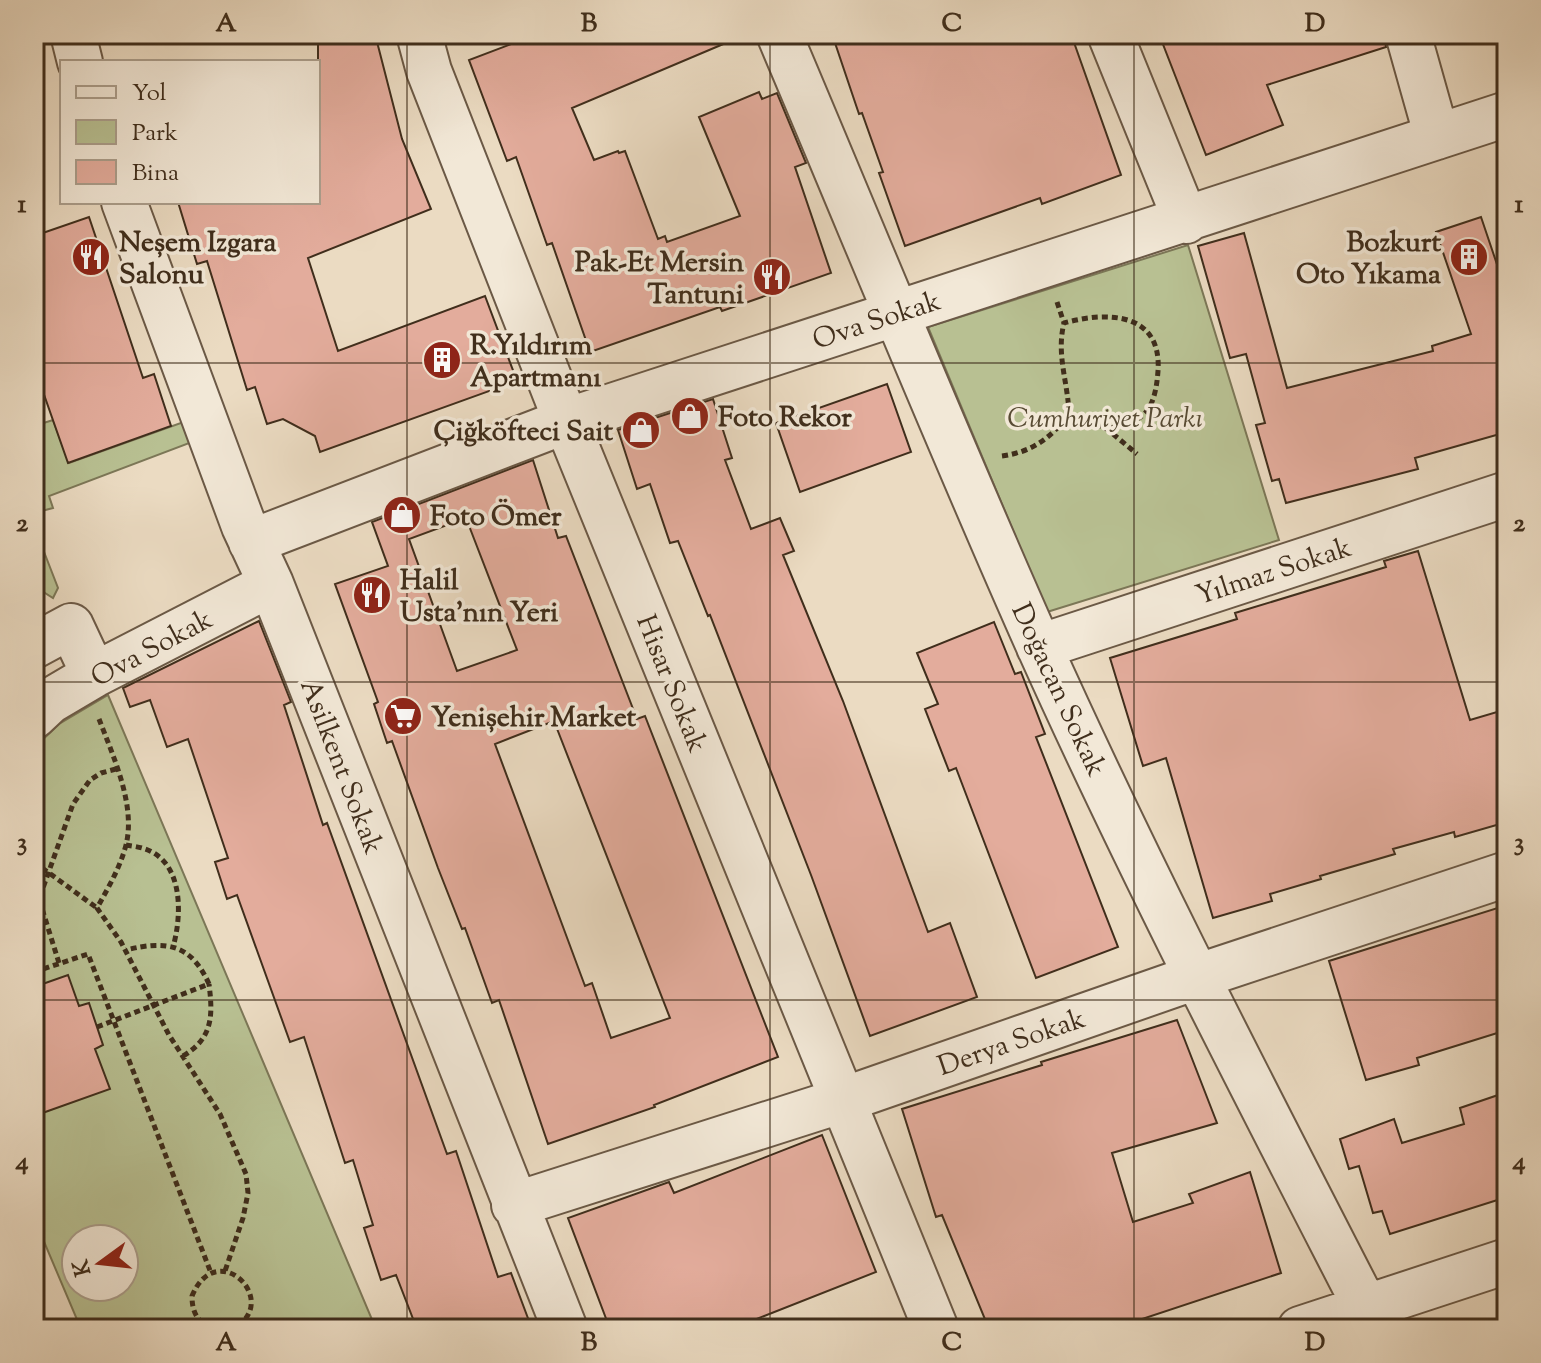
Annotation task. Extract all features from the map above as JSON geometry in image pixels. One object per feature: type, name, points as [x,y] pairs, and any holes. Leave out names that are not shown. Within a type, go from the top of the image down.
[{"type":"street","points":[[73,34],[80,60]]},
{"type":"street","name":"Hisar Sokak","points":[[419,34],[429,71],[566,421],[936,1329]]},
{"type":"street","name":"Doğacan Sokak","points":[[779,34],[1039,647],[1196,977],[1370,1318]]},
{"type":"street","points":[[1110,34],[1186,221]]},
{"type":"street","points":[[1408,34],[1437,137]]},
{"type":"street","name":"Ova Sokak","points":[[251,542],[566,421],[1507,114]]},
{"type":"street","name":"Asilkent Sokak","points":[[125,204],[251,542],[271,584],[565,1329]]},
{"type":"street","name":"Yılmaz Sokak","points":[[1039,647],[1507,494]]},
{"type":"street","name":"Ova Sokak","points":[[34,716],[50,701],[90,678],[271,584]]},
{"type":"street","points":[[34,646],[71,626],[90,678]]},
{"type":"street","name":"Derya Sokak","points":[[514,1205],[843,1100],[1196,977],[1507,874]]},
{"type":"street","points":[[1300,1329],[1370,1318],[1507,1261]]},
{"type":"path","points":[[957,459],[996,457],[1027,451],[1054,433],[1069,414],[1060,339],[1064,323],[1105,315],[1125,319],[1144,328],[1157,347],[1156,389],[1146,412],[1133,422],[1107,429]]},
{"type":"path","points":[[1069,414],[1107,429],[1137,454]]},
{"type":"path","points":[[90,678],[129,826],[115,875],[97,908]]},
{"type":"path","points":[[59,964],[39,899],[73,804],[90,780],[116,769]]},
{"type":"path","points":[[126,845],[148,849],[164,861],[175,884],[180,909],[173,947]]},
{"type":"path","points":[[34,862],[97,908],[125,950],[182,1056],[220,1114],[246,1174],[248,1193],[225,1271]]},
{"type":"path","points":[[125,950],[155,945],[173,947],[191,954],[201,967],[209,984],[210,1023],[202,1041],[182,1056]]},
{"type":"path","points":[[34,972],[88,954],[211,1273]]},
{"type":"path","points":[[97,1027],[209,984]]},
{"type":"path","points":[[210,1329],[195,1315],[192,1296],[203,1278],[225,1271],[236,1274],[243,1281],[252,1299],[246,1319],[232,1329]]},
{"type":"green space","name":"Cumhuriyet Parkı","points":[[1188,245],[1279,540],[1047,612],[928,327]]},
{"type":"green space","points":[[192,419],[200,439],[49,496],[53,508],[34,513],[34,426],[53,420],[69,463]]},
{"type":"green space","points":[[34,526],[58,588],[53,598],[34,586]]},
{"type":"green space","points":[[108,695],[376,1329],[81,1329],[70,1303],[140,1303],[140,1223],[60,1223],[60,1279],[34,1218],[34,748],[59,724]]},
{"type":"building","points":[[358,34],[375,34],[402,139],[431,209],[308,258],[338,351],[485,296],[517,381],[320,452],[315,436],[283,419],[267,424],[255,387],[247,390],[207,261],[197,264],[179,204],[320,204],[318,44]]},
{"type":"building","points":[[538,34],[747,34],[572,108],[594,160],[625,151],[658,239],[665,236],[667,242],[740,216],[699,117],[759,92],[762,99],[777,93],[806,163],[795,167],[831,273],[590,352],[552,243],[547,245],[516,157],[507,161],[469,60]]},
{"type":"building","points":[[832,34],[1071,34],[1121,175],[1042,204],[1040,198],[905,246],[879,173],[883,172],[862,113],[859,114]]},
{"type":"building","points":[[1159,34],[1384,34],[1386,47],[1267,85],[1283,125],[1206,155]]},
{"type":"building","points":[[89,217],[143,378],[154,374],[171,426],[68,463],[34,366],[34,236]]},
{"type":"building","points":[[1481,217],[1507,294],[1507,432],[1415,458],[1418,469],[1286,503],[1279,479],[1272,481],[1256,425],[1265,423],[1246,354],[1230,358],[1198,246],[1244,233],[1287,388],[1433,351],[1432,346],[1471,334],[1436,232]]},
{"type":"building","points":[[887,384],[911,452],[800,492],[776,423]]},
{"type":"building","points":[[713,399],[732,458],[725,460],[751,529],[780,518],[794,551],[783,555],[843,701],[928,932],[950,923],[977,997],[870,1036],[710,615],[678,541],[670,543],[650,484],[637,489],[618,430]]},
{"type":"building","points":[[533,460],[558,538],[566,536],[637,719],[645,716],[778,1057],[655,1107],[548,1144],[499,1000],[492,1003],[392,741],[387,743],[374,704],[378,702],[335,584],[388,566],[372,522]],"holes":[[[466,518],[517,650],[457,671],[409,539]],[[554,721],[670,1018],[611,1038],[592,983],[585,986],[495,744]]]},
{"type":"building","points":[[1418,551],[1470,720],[1507,709],[1507,822],[1455,837],[1454,832],[1393,849],[1395,854],[1320,876],[1321,879],[1270,894],[1272,901],[1213,918],[1166,758],[1143,766],[1110,658],[1237,619],[1235,613],[1386,567],[1384,561]]},
{"type":"building","points":[[259,621],[291,702],[284,705],[323,825],[327,823],[447,1154],[456,1151],[498,1277],[511,1273],[532,1329],[417,1329],[396,1275],[381,1280],[364,1228],[373,1225],[353,1160],[345,1163],[304,1037],[290,1042],[237,895],[227,899],[215,862],[228,858],[188,739],[167,747],[150,700],[130,707],[123,688]]},
{"type":"building","points":[[994,622],[1015,674],[1021,672],[1045,734],[1036,737],[1118,947],[1036,978],[956,768],[949,771],[925,709],[938,704],[917,653]]},
{"type":"building","points":[[1507,905],[1507,1030],[1417,1058],[1419,1065],[1366,1080],[1329,961]]},
{"type":"building","points":[[68,975],[79,1006],[89,1003],[103,1045],[95,1049],[110,1089],[34,1116],[34,987]]},
{"type":"building","points":[[1177,1020],[1217,1123],[1112,1153],[1133,1222],[1193,1203],[1189,1194],[1250,1172],[1281,1273],[1112,1329],[989,1329],[942,1215],[936,1217],[902,1109]]},
{"type":"building","points":[[1507,1092],[1507,1197],[1390,1234],[1382,1211],[1373,1213],[1359,1166],[1349,1169],[1340,1139],[1394,1119],[1402,1143],[1464,1124],[1460,1108]]},
{"type":"building","points":[[822,1135],[876,1272],[731,1329],[610,1329],[568,1218],[669,1182],[674,1193]]},
{"type":"place","name":"Neşem Izgara Salonu","points":[[91,257]]},
{"type":"place","name":"Bozkurt Oto Yıkama","points":[[1469,257]]},
{"type":"place","name":"Pak-Et Mersin Tantuni","points":[[772,277]]},
{"type":"place","name":"R.Yıldırım Apartmanı","points":[[442,360]]},
{"type":"place","name":"Foto Rekor","points":[[690,416]]},
{"type":"place","name":"Çiğköfteci Sait","points":[[641,430]]},
{"type":"place","name":"Foto Ömer","points":[[402,515]]},
{"type":"place","name":"Halil Usta'nın Yeri","points":[[372,595]]},
{"type":"place","name":"Yenişehir Market","points":[[403,716]]}]
